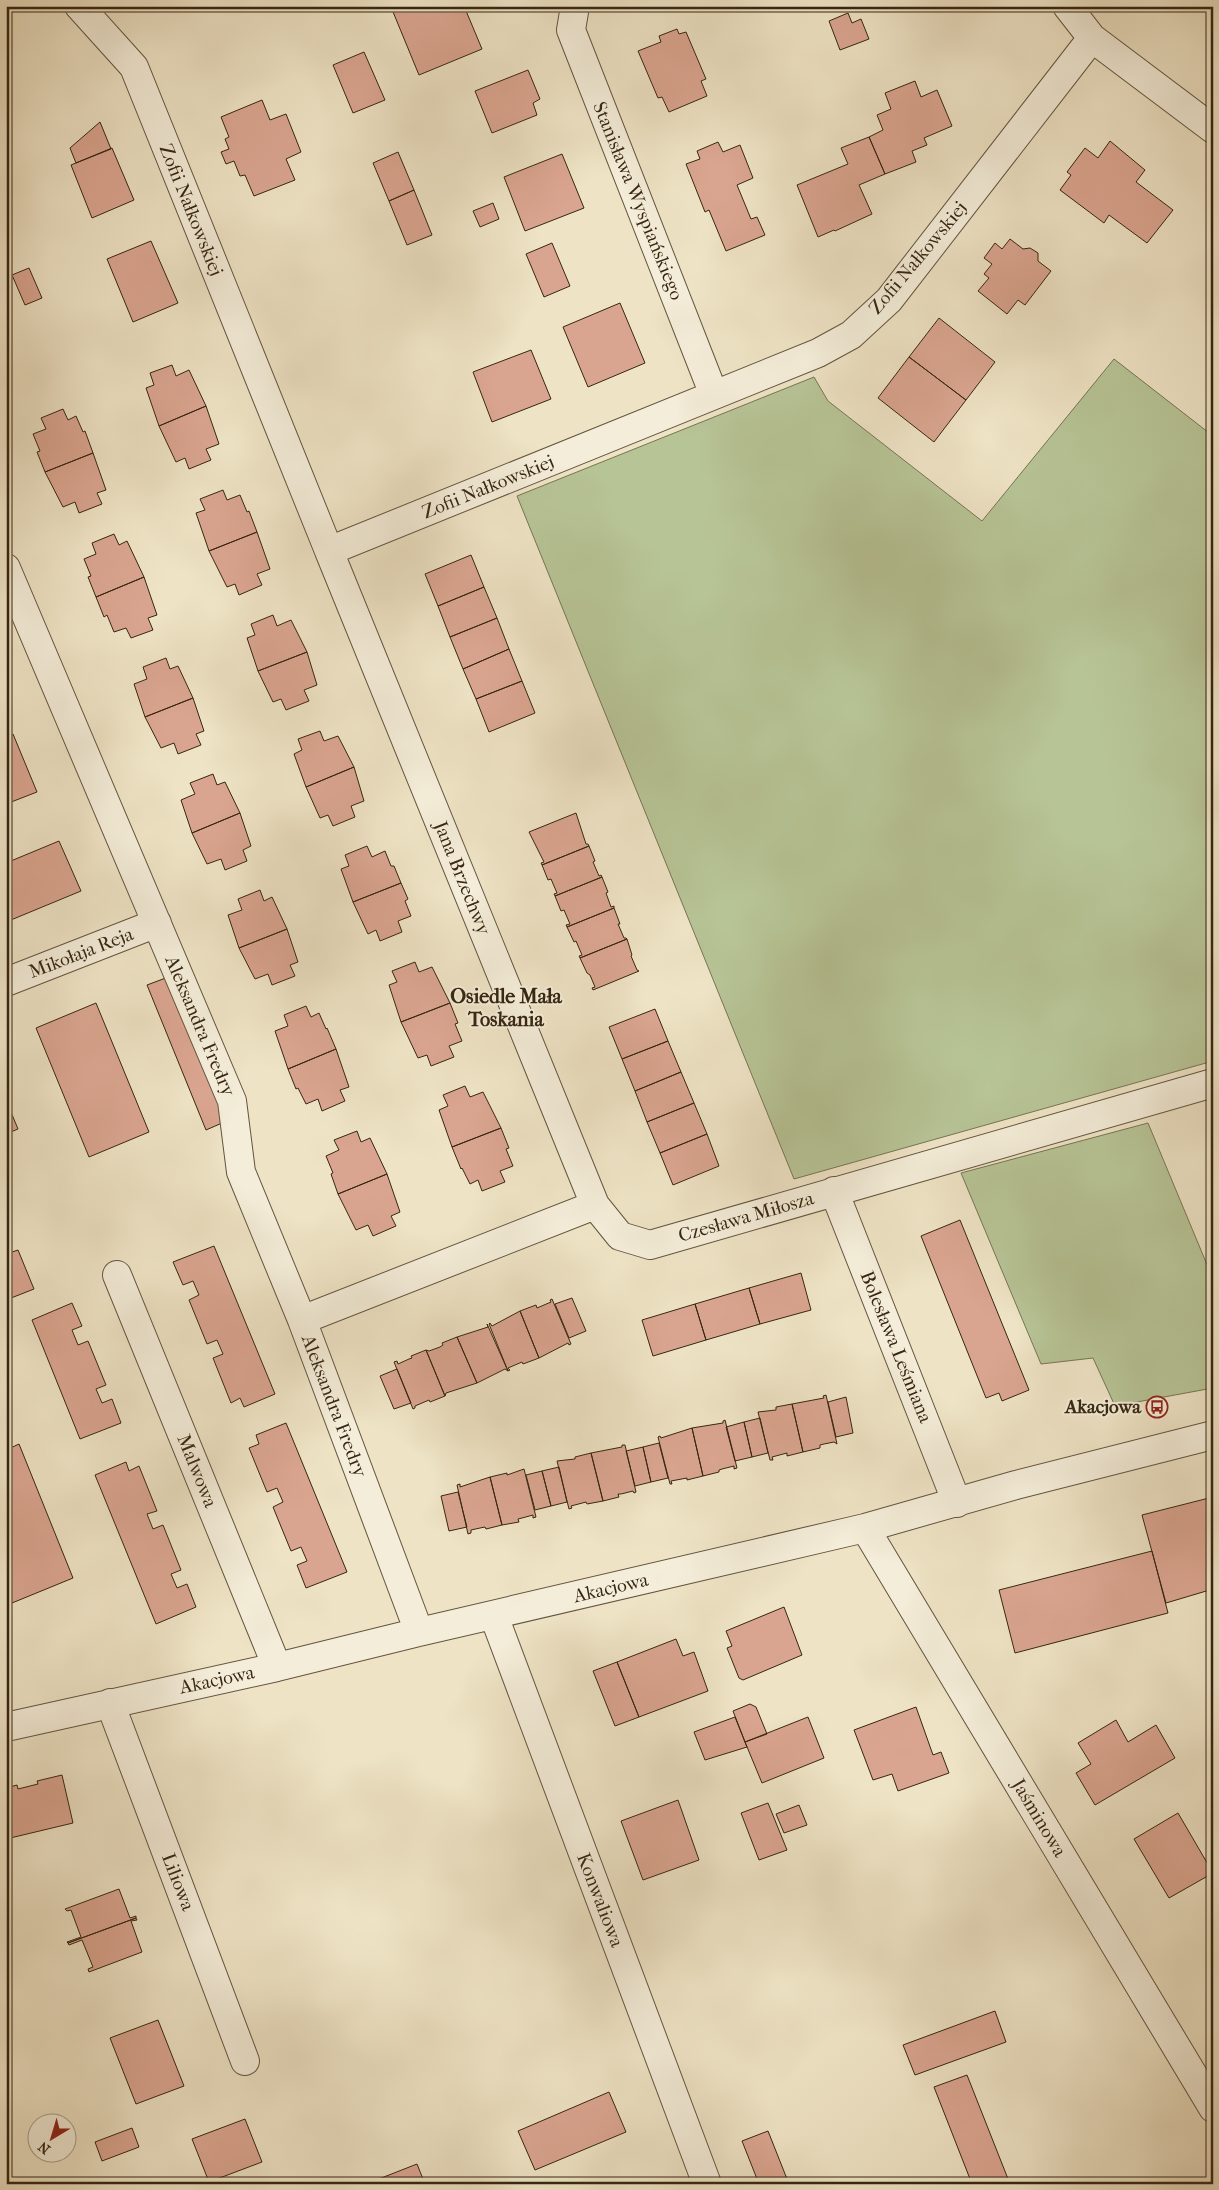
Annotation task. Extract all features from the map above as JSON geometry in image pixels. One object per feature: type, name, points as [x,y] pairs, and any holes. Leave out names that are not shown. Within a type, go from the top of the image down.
[{"type":"street","name":"Zofii Nałkowskiej","points":[[79,6],[134,67],[329,551],[818,353],[851,334],[889,300],[1092,38]]},
{"type":"street","name":"Stanisława Wyspiańskiego","points":[[576,6],[571,30],[714,395]]},
{"type":"street","points":[[1067,6],[1092,38],[1213,129]]},
{"type":"street","name":"Jana Brzechwy","points":[[329,551],[595,1205]]},
{"type":"street","name":"Aleksandra Fredry","points":[[6,568],[232,1101],[240,1172],[302,1320],[419,1632]]},
{"type":"street","name":"Mikołaja Reja","points":[[6,982],[156,924]]},
{"type":"street","name":"Czesława Miłosza","points":[[595,1205],[620,1236],[650,1245],[1213,1083]]},
{"type":"street","name":"Bolesława Leśmiana","points":[[834,1191],[957,1503]]},
{"type":"street","points":[[302,1320],[595,1205]]},
{"type":"street","name":"Malwowa","points":[[117,1275],[277,1667]]},
{"type":"street","name":"Akacjowa","points":[[6,1727],[277,1667],[865,1528],[1016,1485],[1213,1436]]},
{"type":"street","name":"Jaśminowa","points":[[865,1528],[1213,2108]]},
{"type":"street","name":"Konwaliowa","points":[[494,1616],[707,2184]]},
{"type":"street","name":"Liliowa","points":[[110,1703],[245,2061]]},
{"type":"green space","points":[[1114,359],[1213,436],[1213,1061],[794,1179],[517,496],[814,377],[828,401],[982,521]]},
{"type":"green space","points":[[1148,1123],[1213,1279],[1213,1388],[1115,1406],[1093,1358],[1041,1364],[961,1173]]},
{"type":"building","points":[[464,6],[482,49],[419,75],[391,7]]},
{"type":"building","points":[[848,13],[852,23],[861,19],[869,39],[840,50],[829,21]]},
{"type":"building","points":[[677,29],[679,34],[686,32],[706,79],[701,81],[707,96],[669,112],[662,97],[658,98],[638,51],[661,42],[659,36]]},
{"type":"building","points":[[364,52],[385,100],[353,113],[333,65]]},
{"type":"building","points":[[528,70],[540,99],[533,103],[537,115],[492,133],[475,91]]},
{"type":"building","points":[[915,81],[921,97],[937,90],[952,126],[924,138],[927,145],[912,151],[916,162],[885,174],[869,137],[883,130],[877,115],[891,109],[885,93]]},
{"type":"building","points":[[262,100],[270,120],[286,114],[301,152],[286,159],[295,180],[254,196],[245,175],[240,176],[234,161],[226,164],[221,152],[229,149],[225,139],[229,137],[221,117]]},
{"type":"building","points":[[100,122],[111,149],[76,163],[70,148]]},
{"type":"building","points":[[869,137],[885,174],[859,185],[872,214],[818,237],[797,185],[848,164],[841,148]]},
{"type":"building","points":[[1110,141],[1145,170],[1136,182],[1173,210],[1147,243],[1109,215],[1104,223],[1060,190],[1071,175],[1067,172],[1085,148],[1098,158]]},
{"type":"building","points":[[718,142],[723,152],[740,145],[753,178],[737,185],[751,219],[757,217],[765,235],[726,251],[709,210],[705,212],[686,164],[700,159],[697,151]]},
{"type":"building","points":[[112,148],[134,200],[92,218],[71,165]]},
{"type":"building","points":[[398,152],[414,190],[389,201],[373,163]]},
{"type":"building","points":[[562,154],[584,208],[525,231],[504,177]]},
{"type":"building","points":[[414,190],[432,235],[407,245],[389,201]]},
{"type":"building","points":[[493,203],[499,219],[480,227],[473,211]]},
{"type":"building","points":[[1010,239],[1023,249],[1030,248],[1038,253],[1038,261],[1051,271],[1025,305],[1018,300],[1007,314],[978,291],[989,278],[984,274],[992,264],[984,258],[995,243],[1002,249]]},
{"type":"building","points":[[151,241],[178,303],[133,322],[107,259]]},
{"type":"building","points":[[552,243],[570,286],[544,297],[526,254]]},
{"type":"building","points":[[29,268],[42,298],[25,305],[12,275]]},
{"type":"building","points":[[620,303],[645,363],[588,387],[563,327]]},
{"type":"building","points":[[939,318],[995,362],[966,400],[909,357]]},
{"type":"building","points":[[531,350],[551,399],[492,422],[473,372]]},
{"type":"building","points":[[909,357],[966,400],[934,442],[878,398]]},
{"type":"building","points":[[172,365],[176,376],[189,370],[206,406],[159,426],[146,388],[154,385],[150,373]]},
{"type":"building","points":[[206,406],[219,444],[206,449],[211,460],[189,469],[185,458],[176,462],[159,426]]},
{"type":"building","points":[[63,409],[68,420],[76,416],[83,432],[85,431],[93,453],[45,472],[37,452],[40,451],[33,434],[46,429],[41,418]]},
{"type":"building","points":[[93,453],[106,490],[97,493],[102,504],[79,513],[75,502],[63,507],[45,472]]},
{"type":"building","points":[[223,490],[227,500],[240,495],[257,532],[209,551],[196,513],[205,510],[200,499]]},
{"type":"building","points":[[257,532],[270,569],[257,574],[262,585],[239,595],[235,584],[227,587],[209,551]]},
{"type":"building","points":[[114,534],[119,545],[127,541],[144,577],[96,597],[88,577],[91,576],[84,559],[96,554],[92,543]]},
{"type":"building","points":[[471,555],[484,587],[438,606],[425,574]]},
{"type":"building","points":[[144,577],[157,615],[148,618],[153,630],[131,638],[126,628],[114,632],[107,615],[104,617],[96,597]]},
{"type":"building","points":[[484,587],[497,618],[450,637],[438,606]]},
{"type":"building","points":[[273,615],[277,626],[291,620],[307,652],[258,671],[247,638],[255,635],[251,624]]},
{"type":"building","points":[[497,618],[509,649],[463,669],[450,637]]},
{"type":"building","points":[[509,649],[522,681],[476,699],[463,669]]},
{"type":"building","points":[[307,652],[317,685],[304,690],[309,701],[286,710],[281,699],[273,702],[258,671]]},
{"type":"building","points":[[166,658],[170,669],[178,666],[193,698],[145,717],[134,684],[147,679],[143,667]]},
{"type":"building","points":[[522,681],[535,713],[489,732],[476,699]]},
{"type":"building","points":[[193,698],[204,731],[196,734],[201,745],[178,754],[174,743],[161,748],[145,717]]},
{"type":"building","points":[[320,731],[324,741],[338,736],[354,767],[306,787],[294,754],[302,750],[298,739]]},
{"type":"building","points":[[13,734],[37,792],[6,804],[6,737]]},
{"type":"building","points":[[354,767],[364,801],[351,806],[355,817],[333,826],[328,815],[320,818],[306,787]]},
{"type":"building","points":[[213,774],[217,785],[225,782],[240,813],[192,833],[181,800],[195,794],[190,783]]},
{"type":"building","points":[[240,813],[251,846],[243,850],[247,861],[225,870],[221,859],[207,864],[192,833]]},
{"type":"building","points":[[576,813],[586,844],[589,846],[542,865],[541,863],[544,862],[529,832]]},
{"type":"building","points":[[59,841],[81,891],[6,922],[6,863]]},
{"type":"building","points":[[367,846],[372,857],[385,851],[401,883],[353,902],[341,869],[349,866],[345,855]]},
{"type":"building","points":[[589,846],[595,861],[593,862],[599,876],[601,875],[602,877],[555,896],[554,894],[557,893],[551,879],[548,880],[542,865]]},
{"type":"building","points":[[602,877],[611,907],[614,906],[614,908],[567,927],[566,925],[570,924],[564,910],[561,911],[555,896]]},
{"type":"building","points":[[401,883],[408,899],[405,901],[411,916],[398,921],[402,932],[380,941],[376,930],[368,934],[353,902]]},
{"type":"building","points":[[260,890],[264,901],[272,897],[287,929],[239,948],[228,915],[242,910],[238,899]]},
{"type":"building","points":[[614,908],[620,924],[618,924],[624,938],[627,939],[580,958],[579,956],[582,955],[567,927]]},
{"type":"building","points":[[287,929],[298,962],[290,965],[295,976],[272,985],[268,974],[255,979],[239,948]]},
{"type":"building","points":[[627,939],[631,956],[639,971],[593,990],[592,988],[595,987],[580,958]]},
{"type":"building","points":[[415,962],[419,972],[432,967],[450,1003],[401,1022],[389,985],[397,982],[392,971]]},
{"type":"building","points":[[171,976],[229,1120],[206,1130],[147,985]]},
{"type":"building","points":[[96,1003],[149,1132],[89,1157],[36,1028]]},
{"type":"building","points":[[450,1003],[458,1023],[455,1024],[462,1041],[449,1046],[454,1057],[431,1066],[427,1055],[418,1058],[401,1022]]},
{"type":"building","points":[[306,1006],[311,1017],[319,1013],[336,1049],[288,1069],[275,1031],[288,1026],[284,1015]]},
{"type":"building","points":[[655,1009],[668,1041],[622,1059],[609,1027]]},
{"type":"building","points":[[668,1041],[681,1072],[635,1091],[622,1059]]},
{"type":"building","points":[[336,1049],[349,1087],[340,1090],[345,1101],[322,1111],[318,1099],[306,1104],[298,1088],[296,1089],[288,1069]]},
{"type":"building","points":[[681,1072],[694,1103],[647,1122],[635,1091]]},
{"type":"building","points":[[465,1086],[470,1097],[483,1092],[501,1128],[452,1147],[439,1110],[448,1106],[443,1095]]},
{"type":"building","points":[[6,1100],[18,1129],[6,1134]]},
{"type":"building","points":[[694,1103],[707,1134],[660,1153],[647,1122]]},
{"type":"building","points":[[501,1128],[509,1148],[506,1149],[513,1166],[500,1171],[505,1182],[482,1191],[478,1180],[470,1184],[461,1169],[452,1147]]},
{"type":"building","points":[[357,1131],[361,1142],[370,1138],[387,1174],[338,1194],[331,1174],[333,1173],[326,1156],[339,1150],[334,1140]]},
{"type":"building","points":[[707,1134],[719,1166],[673,1185],[660,1153]]},
{"type":"building","points":[[387,1174],[400,1212],[391,1216],[396,1226],[373,1236],[368,1225],[356,1230],[338,1194]]},
{"type":"building","points":[[960,1220],[1029,1390],[1002,1401],[999,1393],[986,1398],[921,1236]]},
{"type":"building","points":[[214,1246],[275,1394],[244,1407],[240,1398],[231,1403],[213,1358],[223,1354],[217,1340],[207,1344],[189,1300],[199,1295],[193,1281],[183,1285],[173,1262]]},
{"type":"building","points":[[18,1250],[34,1289],[6,1300],[6,1254]]},
{"type":"building","points":[[801,1273],[811,1310],[760,1324],[749,1288]]},
{"type":"building","points":[[749,1288],[760,1324],[706,1340],[695,1304]]},
{"type":"building","points":[[572,1298],[586,1331],[569,1338],[555,1304]]},
{"type":"building","points":[[552,1299],[571,1344],[569,1345],[568,1343],[539,1358],[520,1311],[536,1305],[537,1308],[551,1302],[550,1300]]},
{"type":"building","points":[[72,1303],[82,1326],[72,1330],[78,1345],[88,1341],[106,1385],[96,1389],[102,1403],[112,1399],[121,1423],[80,1439],[32,1320]]},
{"type":"building","points":[[695,1304],[706,1340],[653,1356],[642,1320]]},
{"type":"building","points":[[520,1311],[539,1358],[523,1364],[522,1362],[508,1368],[510,1370],[508,1371],[489,1324],[492,1326]]},
{"type":"building","points":[[487,1324],[508,1371],[505,1369],[477,1383],[457,1337],[488,1327]]},
{"type":"building","points":[[457,1337],[477,1383],[446,1393],[445,1396],[426,1350],[429,1351],[440,1347],[443,1345],[442,1343]]},
{"type":"building","points":[[426,1350],[445,1396],[430,1402],[429,1400],[415,1406],[413,1409],[394,1362],[397,1361],[398,1364]]},
{"type":"building","points":[[397,1369],[411,1403],[394,1409],[380,1376]]},
{"type":"building","points":[[826,1395],[837,1444],[834,1442],[824,1444],[820,1445],[820,1448],[803,1452],[792,1404],[824,1398],[823,1396]]},
{"type":"building","points":[[846,1397],[853,1433],[836,1437],[828,1402]]},
{"type":"building","points":[[792,1404],[803,1452],[787,1456],[787,1453],[772,1457],[773,1460],[770,1460],[758,1412],[776,1410],[776,1407]]},
{"type":"building","points":[[760,1418],[768,1453],[752,1457],[744,1422]]},
{"type":"building","points":[[725,1420],[737,1468],[734,1469],[734,1466],[703,1476],[692,1428],[723,1423]]},
{"type":"building","points":[[744,1422],[752,1457],[735,1461],[726,1427]]},
{"type":"building","points":[[286,1423],[347,1572],[306,1588],[297,1565],[307,1561],[301,1547],[291,1551],[273,1507],[283,1502],[277,1488],[267,1492],[249,1448],[259,1444],[256,1435]]},
{"type":"building","points":[[692,1428],[703,1476],[671,1481],[672,1484],[670,1484],[658,1437],[660,1436],[661,1438]]},
{"type":"building","points":[[659,1443],[668,1478],[651,1482],[643,1447]]},
{"type":"building","points":[[19,1444],[73,1578],[12,1603],[6,1590],[6,1450]]},
{"type":"building","points":[[622,1445],[625,1445],[636,1492],[618,1494],[619,1497],[603,1501],[591,1453],[622,1447]]},
{"type":"building","points":[[643,1447],[651,1482],[635,1486],[626,1451]]},
{"type":"building","points":[[591,1453],[603,1501],[587,1504],[586,1502],[571,1506],[572,1508],[569,1509],[557,1461],[575,1459],[575,1457]]},
{"type":"building","points":[[126,1462],[129,1471],[139,1466],[157,1511],[147,1514],[153,1529],[163,1525],[181,1570],[171,1574],[177,1588],[187,1584],[196,1607],[156,1624],[95,1475]]},
{"type":"building","points":[[559,1467],[567,1502],[551,1506],[542,1471]]},
{"type":"building","points":[[524,1469],[536,1517],[533,1518],[533,1515],[518,1519],[519,1522],[502,1525],[490,1477],[507,1473],[507,1475]]},
{"type":"building","points":[[542,1471],[551,1506],[535,1510],[526,1475]]},
{"type":"building","points":[[490,1477],[502,1525],[471,1530],[471,1533],[468,1534],[457,1485],[460,1484],[460,1487]]},
{"type":"building","points":[[458,1492],[467,1527],[449,1531],[441,1496]]},
{"type":"building","points":[[1213,1497],[1213,1589],[1166,1603],[1142,1515]]},
{"type":"building","points":[[1152,1551],[1168,1613],[1015,1653],[999,1590]]},
{"type":"building","points":[[784,1607],[802,1655],[743,1680],[739,1678],[727,1648],[732,1646],[726,1631]]},
{"type":"building","points":[[676,1639],[683,1656],[694,1652],[708,1691],[639,1717],[617,1662]]},
{"type":"building","points":[[617,1662],[639,1717],[615,1726],[593,1671]]},
{"type":"building","points":[[750,1704],[756,1707],[767,1734],[745,1742],[733,1711]]},
{"type":"building","points":[[916,1707],[933,1755],[941,1752],[949,1773],[898,1791],[892,1774],[873,1780],[854,1730]]},
{"type":"building","points":[[735,1717],[747,1747],[705,1760],[694,1732]]},
{"type":"building","points":[[808,1717],[824,1758],[762,1783],[745,1742]]},
{"type":"building","points":[[1116,1720],[1128,1742],[1156,1725],[1175,1758],[1095,1805],[1076,1773],[1091,1764],[1078,1743]]},
{"type":"building","points":[[62,1775],[73,1823],[6,1839],[6,1788],[17,1785],[18,1789],[38,1784],[37,1781]]},
{"type":"building","points":[[678,1800],[699,1860],[643,1880],[621,1821]]},
{"type":"building","points":[[768,1803],[787,1850],[759,1860],[741,1813]]},
{"type":"building","points":[[799,1805],[807,1825],[784,1833],[776,1814]]},
{"type":"building","points":[[1178,1813],[1213,1873],[1169,1898],[1134,1839]]},
{"type":"building","points":[[119,1889],[130,1918],[136,1916],[136,1918],[68,1943],[81,1937],[71,1910],[67,1911],[65,1909]]},
{"type":"building","points":[[136,1918],[137,1920],[131,1921],[142,1952],[89,1972],[88,1969],[93,1967],[82,1940],[69,1945],[68,1943]]},
{"type":"building","points":[[995,2011],[1006,2042],[915,2075],[903,2045]]},
{"type":"building","points":[[158,2020],[184,2086],[136,2104],[110,2038]]},
{"type":"building","points":[[967,2075],[1010,2184],[972,2184],[934,2087]]},
{"type":"building","points":[[609,2092],[626,2132],[535,2170],[518,2131]]},
{"type":"building","points":[[245,2119],[262,2162],[209,2182],[192,2139]]},
{"type":"building","points":[[132,2128],[139,2147],[102,2161],[95,2142]]},
{"type":"building","points":[[768,2131],[789,2184],[759,2184],[742,2141]]},
{"type":"building","points":[[417,2164],[425,2184],[366,2184]]},
{"type":"place","name":"Akacjowa","points":[[1157,1407]]},
{"type":"district","name":"Osiedle Mała Toskania","points":[[506,1008]]}]
